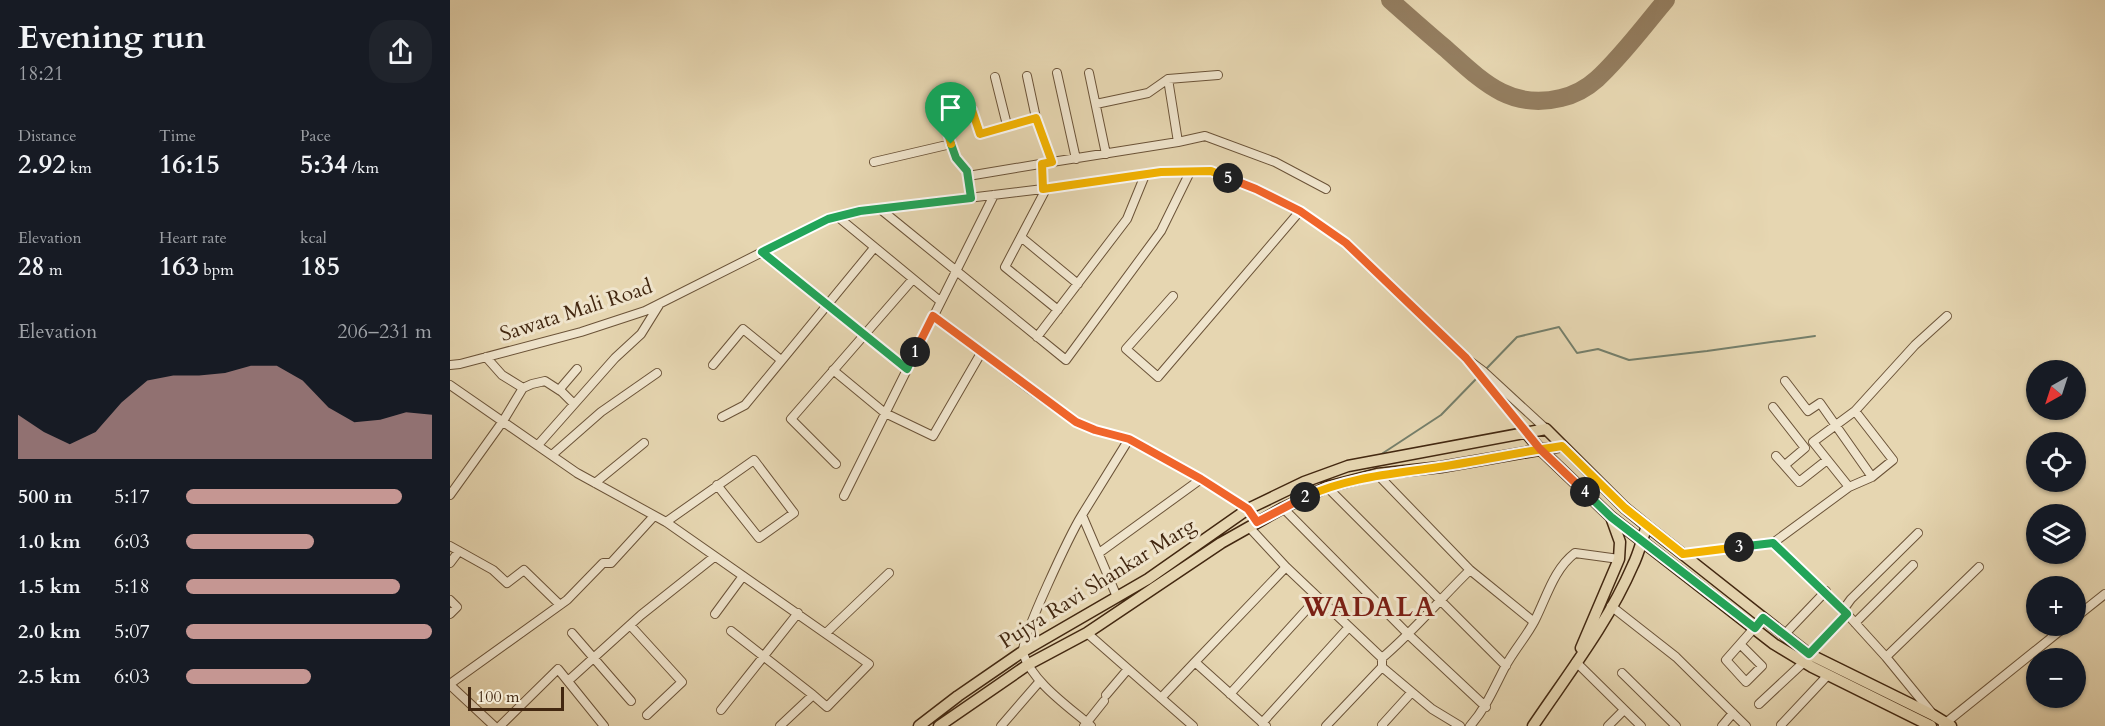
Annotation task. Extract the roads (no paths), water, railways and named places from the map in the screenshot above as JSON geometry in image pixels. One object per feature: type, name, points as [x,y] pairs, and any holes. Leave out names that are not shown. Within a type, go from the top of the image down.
[{"type":"main road","name":"Pujya Ravi Shankar Marg","points":[[920,726],[958,696],[1022,652],[1148,579],[1248,509],[1304,482],[1348,466],[1546,429]]},
{"type":"main road","points":[[1546,429],[1625,508],[1785,635],[1806,658],[1828,675],[1946,725]]},
{"type":"main road","points":[[1526,433],[1611,517],[1774,644],[1932,720]]},
{"type":"main road","points":[[939,726],[1029,664],[1087,633],[1221,543],[1283,508],[1327,487],[1377,474],[1441,467],[1562,446]]},
{"type":"main road","points":[[1576,662],[1619,559],[1620,542],[1611,517]]},
{"type":"main road","points":[[1533,726],[1611,606],[1634,564],[1647,526]]},
{"type":"street","points":[[1057,73],[1076,159]]},
{"type":"street","points":[[1089,73],[1106,154]]},
{"type":"street","points":[[1096,104],[1148,93],[1168,79],[1218,75]]},
{"type":"street","points":[[1027,76],[1036,118],[1052,162]]},
{"type":"street","points":[[995,77],[1007,125]]},
{"type":"street","points":[[1168,79],[1178,142]]},
{"type":"street","points":[[971,198],[967,171],[956,158],[944,119],[972,110],[980,134],[1036,118]]},
{"type":"street","points":[[968,176],[1205,136],[1275,162],[1326,189]]},
{"type":"street","points":[[874,162],[951,144]]},
{"type":"street","points":[[1042,164],[1044,189],[1005,267],[1058,310]]},
{"type":"street","name":"Sawata Mali Road","points":[[450,365],[581,332],[645,311],[838,216],[879,208],[1145,175],[1211,171],[1256,189],[1300,211],[1346,243],[1466,358],[1526,433]]},
{"type":"street","points":[[879,208],[1066,360],[1161,231],[1190,172]]},
{"type":"street","points":[[1037,337],[1127,219],[1145,175]]},
{"type":"street","points":[[844,496],[994,195]]},
{"type":"street","points":[[1173,296],[1126,349],[1158,377],[1300,211]]},
{"type":"street","points":[[838,216],[940,302]]},
{"type":"street","points":[[1021,237],[1078,284]]},
{"type":"street","points":[[722,417],[745,405],[874,248]]},
{"type":"street","points":[[762,252],[907,369]]},
{"type":"street","points":[[836,464],[791,419],[913,279]]},
{"type":"street","points":[[538,445],[615,358],[641,334],[660,303]]},
{"type":"street","points":[[933,316],[1076,422],[1095,430],[1129,439],[1201,479],[1248,509],[1253,525],[1286,567],[1412,693],[1432,709],[1460,726]]},
{"type":"street","points":[[1849,487],[1813,442],[1855,411],[1915,345],[1947,316]]},
{"type":"street","points":[[712,365],[743,329],[781,360]]},
{"type":"street","points":[[833,369],[885,413],[933,436],[981,353]]},
{"type":"street","points":[[486,357],[502,375],[523,388]]},
{"type":"street","points":[[1466,358],[1546,429]]},
{"type":"street","points":[[559,390],[577,369]]},
{"type":"street","points":[[552,455],[601,412],[657,372]]},
{"type":"street","points":[[450,495],[503,421],[523,388],[545,381],[574,404]]},
{"type":"street","points":[[1785,381],[1808,411],[1820,402],[1872,477]]},
{"type":"street","points":[[450,385],[595,483],[666,522],[869,664],[827,707],[731,631]]},
{"type":"street","points":[[1773,407],[1805,448],[1785,465]]},
{"type":"street","points":[[1683,554],[1773,543],[1849,487],[1872,477],[1893,460],[1855,411]]},
{"type":"street","points":[[1128,669],[1087,725],[1040,681],[1022,652],[1023,642],[1035,613],[1074,527],[1129,439]]},
{"type":"street","points":[[595,483],[644,443]]},
{"type":"street","points":[[1776,456],[1799,482],[1827,460]]},
{"type":"street","points":[[666,522],[717,485],[754,460],[794,513],[759,538],[717,485]]},
{"type":"street","points":[[1377,474],[1470,570],[1534,622]]},
{"type":"street","points":[[1099,553],[1201,479]]},
{"type":"street","points":[[1327,487],[1506,666]]},
{"type":"street","points":[[1283,508],[1409,635],[1486,706]]},
{"type":"street","points":[[1082,515],[1117,597]]},
{"type":"street","points":[[494,726],[450,685],[560,605],[603,563],[611,563],[654,516]]},
{"type":"street","points":[[1759,704],[1806,658],[1845,612],[1851,599],[1918,533]]},
{"type":"street","points":[[1773,543],[1826,591],[1855,622],[1886,657],[1932,720]]},
{"type":"street","points":[[450,546],[493,570],[507,583],[524,570],[560,605]]},
{"type":"street","points":[[450,563],[459,551]]},
{"type":"street","points":[[1473,725],[1534,622],[1551,583],[1564,561],[1575,553],[1619,559]]},
{"type":"street","points":[[568,681],[630,625],[714,557]]},
{"type":"street","points":[[1855,622],[1913,565]]},
{"type":"street","points":[[1161,698],[1286,567]]},
{"type":"street","points":[[1886,657],[1979,567]]},
{"type":"street","points":[[1326,726],[1440,599],[1470,570]]},
{"type":"street","points":[[826,633],[889,573]]},
{"type":"street","points":[[715,614],[743,576]]},
{"type":"street","points":[[1785,635],[1826,591]]},
{"type":"street","points":[[2086,609],[2105,595]]},
{"type":"street","points":[[1230,694],[1318,597]]},
{"type":"street","points":[[450,600],[457,607],[450,614]]},
{"type":"street","points":[[1611,606],[1676,657],[1746,726]]},
{"type":"street","points":[[721,710],[798,613]]},
{"type":"street","points":[[1742,645],[1762,666],[1746,682],[1726,660],[1742,645],[1763,618]]},
{"type":"street","points":[[630,625],[682,682],[647,715]]},
{"type":"street","points":[[1195,662],[1264,725],[1348,628]]},
{"type":"street","points":[[572,633],[631,700]]},
{"type":"street","points":[[1087,633],[1193,726]]},
{"type":"street","points":[[1946,725],[2054,636]]},
{"type":"street","points":[[1576,662],[1641,726]]},
{"type":"street","points":[[500,726],[558,669],[604,726]]},
{"type":"street","points":[[1622,674],[1676,726]]},
{"type":"street","points":[[1781,725],[1828,675]]},
{"type":"street","points":[[1001,726],[1040,681]]},
{"type":"street","points":[[1383,726],[1412,693]]},
{"type":"street","points":[[780,726],[813,695]]},
{"type":"street","points":[[1608,726],[1624,710]]},
{"type":"street","points":[[1722,726],[1733,713]]},
{"type":"waterway","points":[[1486,369],[1517,337],[1559,327],[1577,353],[1598,349],[1629,360],[1815,336]]},
{"type":"waterway","points":[[1377,457],[1441,415],[1478,377]]},
{"type":"district","name":"WADALA","points":[[1369,607]]}]
